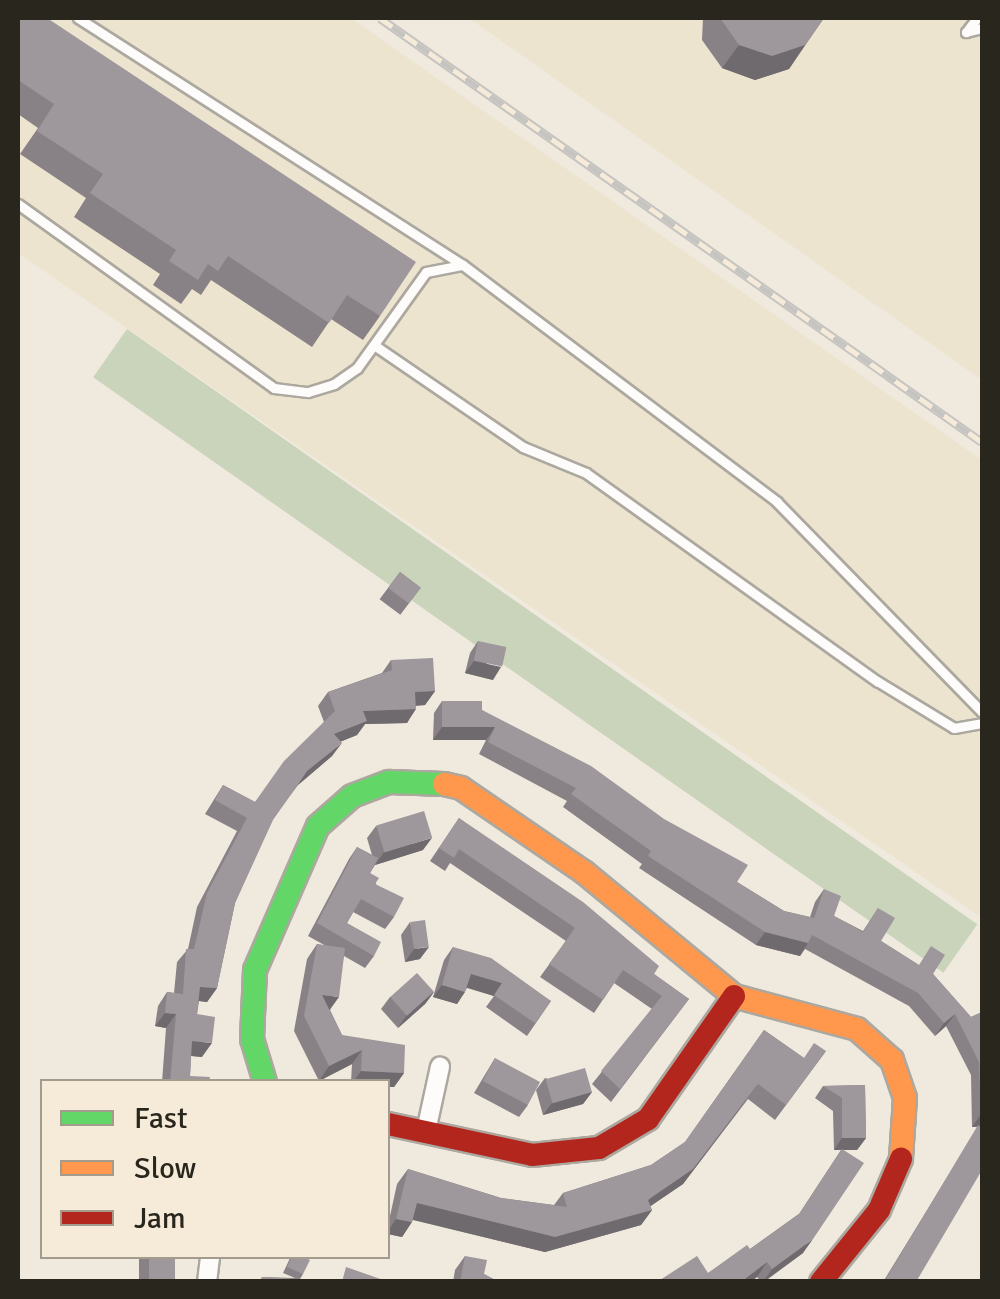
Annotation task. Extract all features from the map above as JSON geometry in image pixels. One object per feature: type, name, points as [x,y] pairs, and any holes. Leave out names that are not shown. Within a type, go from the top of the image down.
[{"type":"street","points":[[264,1079],[252,1039],[252,996],[277,907],[318,826],[352,796],[388,782],[431,780],[484,801],[615,896],[734,996],[856,1028],[882,1047],[900,1078],[902,1157],[878,1210],[821,1282]]},
{"type":"street","points":[[390,1124],[532,1155],[599,1148],[648,1118],[734,996]]},
{"type":"street","points":[[426,1131],[440,1068]]},
{"type":"lane","points":[[78,18],[463,264],[777,502],[982,712]]},
{"type":"lane","points":[[976,18],[966,32],[982,28]]},
{"type":"lane","points":[[18,204],[274,388],[308,392],[334,384],[374,344],[426,272],[463,264]]},
{"type":"lane","points":[[374,344],[523,446],[586,473],[908,700],[954,728],[982,724]]},
{"type":"shaded area","points":[[18,18],[351,18],[982,460],[982,918],[18,253]]},
{"type":"shaded area","points":[[469,18],[982,18],[982,380]]},
{"type":"green space","points":[[127,329],[977,924],[943,973],[93,377]]},
{"type":"building","points":[[18,18],[47,18],[416,262],[380,316],[347,295],[329,323],[228,256],[218,271],[208,264],[198,280],[169,261],[176,250],[90,193],[103,174],[37,131],[54,104],[18,80]]},
{"type":"building","points":[[720,18],[824,18],[805,45],[772,56],[739,45]]},
{"type":"building","points":[[400,572],[421,588],[409,604],[388,588]]},
{"type":"building","points":[[478,641],[506,647],[502,667],[474,661]]},
{"type":"building","points":[[433,658],[435,691],[415,692],[416,709],[363,711],[367,721],[334,734],[342,743],[307,771],[273,820],[235,903],[217,988],[200,987],[197,1014],[215,1017],[212,1043],[192,1041],[190,1076],[210,1079],[170,1079],[176,1014],[165,1013],[167,992],[183,994],[186,949],[194,949],[207,893],[247,818],[215,800],[223,785],[255,802],[284,761],[335,711],[328,692],[392,670],[391,660]]},
{"type":"building","points":[[442,701],[482,701],[482,710],[591,766],[664,819],[748,865],[737,882],[784,911],[814,918],[824,889],[841,896],[834,916],[863,932],[878,908],[895,918],[881,941],[919,965],[931,946],[945,955],[933,974],[971,1017],[982,1012],[982,1114],[979,1062],[955,1014],[944,1023],[918,993],[812,935],[808,943],[765,932],[648,856],[651,851],[571,794],[576,788],[488,742],[495,727],[442,727]]},
{"type":"building","points":[[424,811],[432,838],[384,852],[376,826]]},
{"type":"building","points":[[459,818],[583,902],[659,966],[654,974],[689,999],[620,1089],[601,1071],[662,996],[623,970],[603,1000],[549,964],[575,928],[459,849],[454,858],[439,848]]},
{"type":"building","points":[[357,847],[378,858],[370,873],[379,878],[375,884],[404,898],[394,917],[361,899],[347,923],[381,942],[374,956],[317,923]]},
{"type":"building","points":[[425,920],[429,947],[414,949],[410,922]]},
{"type":"building","points":[[317,944],[345,948],[339,997],[322,995],[342,1035],[405,1045],[404,1073],[361,1071],[362,1050],[329,1066],[304,1016]]},
{"type":"building","points":[[453,947],[491,958],[551,1001],[535,1023],[494,995],[502,983],[471,974],[465,992],[442,985]]},
{"type":"building","points":[[417,973],[434,992],[407,1016],[390,997]]},
{"type":"building","points":[[764,1030],[804,1058],[814,1043],[826,1051],[786,1105],[758,1084],[693,1169],[648,1200],[652,1210],[555,1237],[417,1203],[412,1222],[396,1219],[408,1169],[501,1198],[567,1207],[563,1193],[651,1165],[685,1142]]},
{"type":"building","points":[[495,1058],[540,1082],[528,1105],[483,1081]]},
{"type":"building","points":[[585,1068],[592,1092],[552,1103],[546,1079]]},
{"type":"building","points":[[865,1085],[866,1138],[842,1138],[842,1098],[823,1086]]},
{"type":"building","points":[[978,1125],[982,1128],[982,1170],[916,1282],[884,1282]]},
{"type":"building","points":[[842,1149],[864,1163],[813,1239],[772,1269],[767,1262],[741,1282],[657,1282],[697,1256],[708,1273],[747,1245],[750,1249],[800,1213]]},
{"type":"building","points":[[465,1256],[487,1260],[484,1274],[499,1282],[460,1282]]},
{"type":"building","points":[[149,1259],[175,1259],[175,1282],[149,1282]]},
{"type":"building","points":[[291,1259],[310,1260],[303,1274],[287,1267]]},
{"type":"building","points":[[346,1267],[389,1282],[342,1282]]},
{"type":"building","points":[[262,1277],[320,1280],[320,1282],[262,1282]]},
{"type":"railway","points":[[380,18],[982,442]]},
{"type":"traffic: fast","points":[[264,1079],[252,1039],[255,970],[318,826],[352,796],[389,782],[444,784]]},
{"type":"traffic: slow","points":[[444,784],[461,788],[585,873],[734,996],[857,1029],[892,1060],[905,1098],[901,1159]]},
{"type":"traffic: jam","points":[[390,1124],[532,1155],[599,1148],[648,1119],[734,996]]},
{"type":"traffic: jam","points":[[821,1282],[879,1210],[901,1159]]}]
